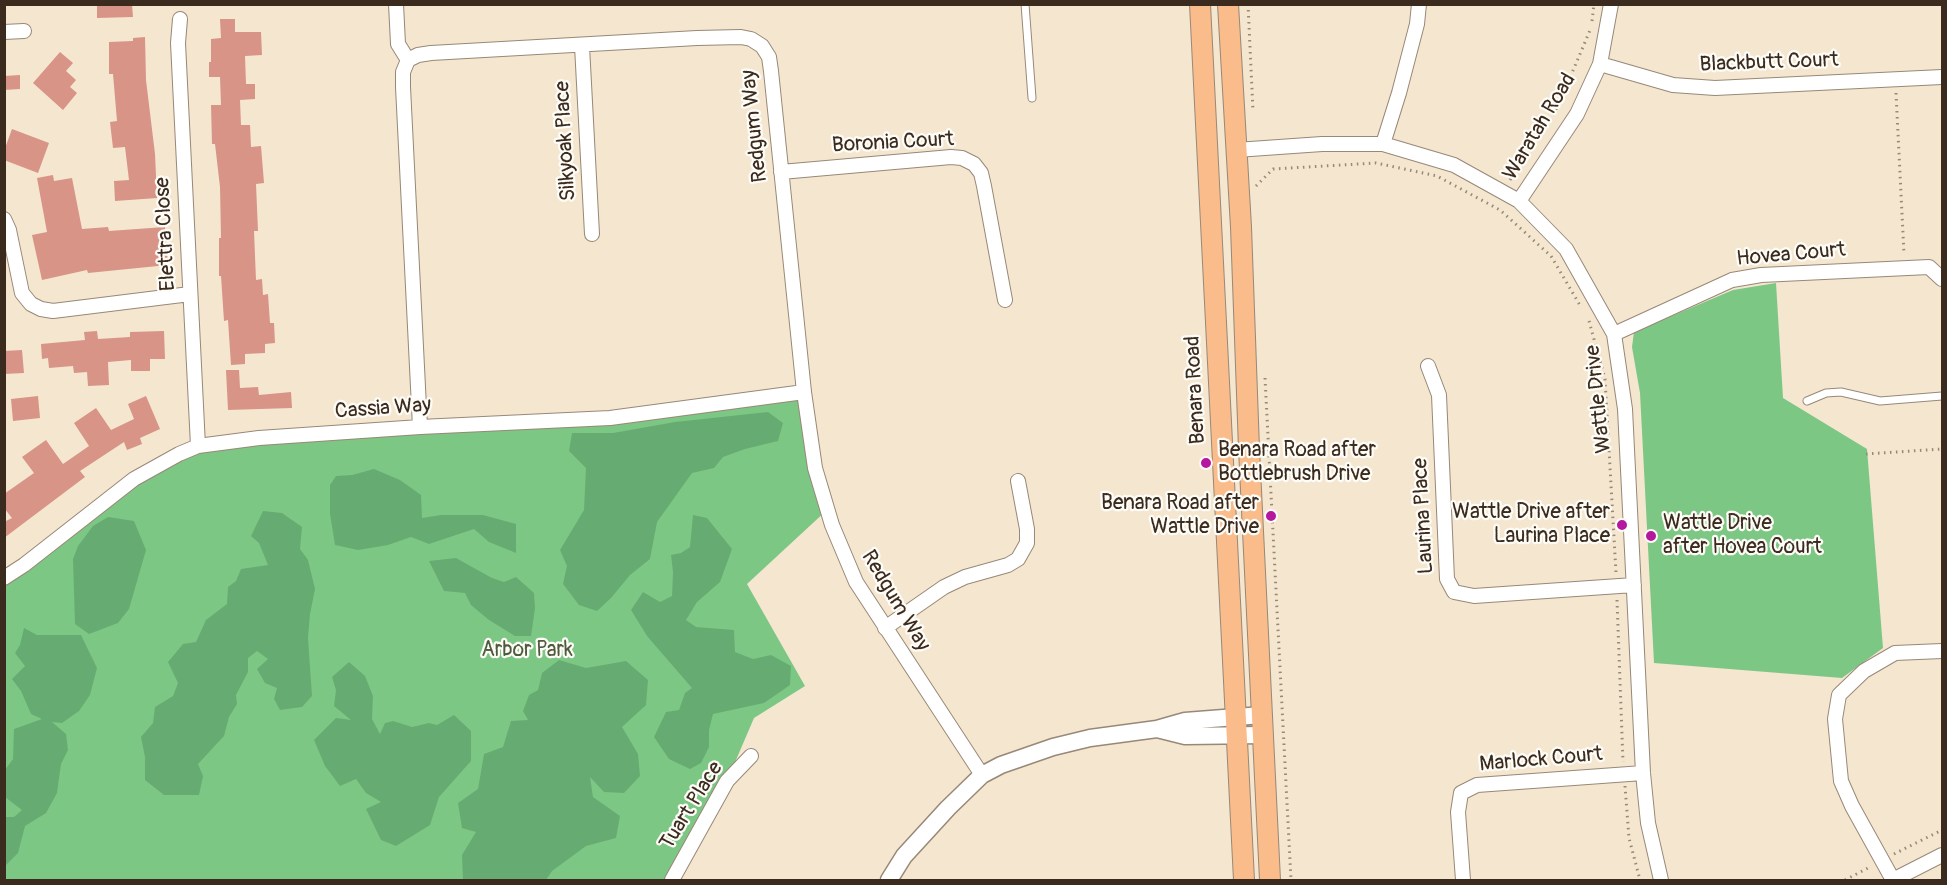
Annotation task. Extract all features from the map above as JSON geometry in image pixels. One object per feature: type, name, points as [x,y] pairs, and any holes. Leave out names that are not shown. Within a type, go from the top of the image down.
[{"type":"main road","name":"Benara Road","points":[[1200,4],[1244,880]]},
{"type":"main road","points":[[1228,4],[1270,880]]},
{"type":"main road","points":[[1208,152],[1236,150]]},
{"type":"main road","points":[[1223,451],[1249,449]]},
{"type":"street","points":[[396,4],[398,44],[408,60],[403,72],[403,87],[420,427]]},
{"type":"street","points":[[1383,144],[1417,24],[1419,4]]},
{"type":"street","name":"Waratah Road","points":[[1519,201],[1577,114],[1600,63],[1611,4]]},
{"type":"street","name":"Elettra Close","points":[[180,19],[178,43],[198,446]]},
{"type":"street","points":[[4,32],[24,31]]},
{"type":"street","name":"Redgum Way","points":[[408,60],[418,55],[431,53],[697,38],[741,37],[751,39],[762,46],[769,57],[804,392],[815,468],[832,525],[856,582],[982,775]]},
{"type":"street","name":"Silkyoak Place","points":[[582,46],[592,234]]},
{"type":"street","name":"Blackbutt Court","points":[[1600,63],[1673,85],[1715,88],[1942,76]]},
{"type":"street","name":"Wattle Drive","points":[[1236,150],[1322,144],[1383,144],[1454,165],[1519,201],[1566,249],[1614,334],[1625,409],[1643,773],[1648,823],[1661,880]]},
{"type":"street","name":"Boronia Court","points":[[781,172],[951,157],[962,158],[974,164],[981,173],[984,186],[1005,300]]},
{"type":"street","points":[[4,219],[9,230],[22,293],[31,304],[41,309],[53,311],[190,294]]},
{"type":"street","name":"Hovea Court","points":[[1614,334],[1732,280],[1761,275],[1929,267],[1942,279]]},
{"type":"street","name":"Laurina Place","points":[[1428,366],[1439,395],[1447,579],[1454,592],[1474,596],[1634,585]]},
{"type":"street","name":"Cassia Way","points":[[4,578],[134,479],[198,446],[260,438],[420,427],[610,418],[804,392]]},
{"type":"street","points":[[885,628],[945,587],[965,577],[1008,565],[1018,559],[1027,543],[1027,529],[1018,482]]},
{"type":"street","points":[[1942,651],[1895,653],[1864,671],[1839,695],[1835,718],[1841,781],[1852,806],[1893,880],[1942,855]]},
{"type":"street","points":[[889,880],[918,839],[982,775],[1023,756],[1090,738],[1157,729],[1185,721],[1262,715]]},
{"type":"street","points":[[1157,729],[1185,736],[1263,735]]},
{"type":"street","name":"Tuart Place","points":[[672,880],[727,781],[751,756]]},
{"type":"street","name":"Marlock Court","points":[[1463,880],[1458,812],[1461,793],[1477,785],[1643,773]]},
{"type":"lane","points":[[1025,4],[1032,98]]},
{"type":"lane","points":[[1807,401],[1826,393],[1841,392],[1880,401],[1942,396]]},
{"type":"path","points":[[1248,4],[1253,113]]},
{"type":"path","points":[[1503,192],[1558,106],[1591,28],[1594,4]]},
{"type":"path","points":[[1895,79],[1905,268]]},
{"type":"path","points":[[1254,187],[1273,170],[1353,164],[1376,163],[1437,176],[1500,210],[1551,256],[1590,321],[1605,379],[1617,586],[1624,774],[1629,838],[1640,880]]},
{"type":"path","points":[[1265,378],[1292,880]]},
{"type":"path","points":[[1866,454],[1942,448]]},
{"type":"green space","points":[[1776,283],[1783,398],[1867,449],[1883,648],[1842,678],[1654,663],[1640,393],[1632,347],[1634,332],[1733,290]]},
{"type":"green space","name":"Arbor Park","points":[[804,392],[827,510],[747,584],[805,686],[754,718],[727,781],[667,880],[5,880],[5,578],[134,479],[198,446],[610,418]]},
{"type":"green space","points":[[768,412],[783,423],[778,441],[723,457],[714,468],[692,473],[657,522],[650,559],[630,575],[597,611],[579,605],[563,584],[567,566],[560,550],[584,510],[586,468],[569,451],[572,433],[613,433],[675,422]]},
{"type":"green space","points":[[374,469],[400,480],[421,495],[422,518],[441,515],[483,515],[516,524],[516,553],[489,542],[474,529],[429,544],[411,537],[388,545],[358,550],[335,545],[330,514],[330,485],[336,476],[352,475]]},
{"type":"green space","points":[[263,511],[282,513],[302,527],[300,549],[308,560],[315,589],[308,638],[312,696],[302,707],[280,710],[274,699],[277,688],[265,683],[257,669],[268,659],[257,651],[248,658],[248,672],[236,695],[237,704],[229,717],[224,736],[198,764],[203,776],[199,795],[164,795],[145,780],[145,757],[141,737],[153,723],[155,707],[173,696],[178,683],[168,662],[183,644],[196,642],[206,620],[227,604],[228,587],[236,581],[241,569],[268,565],[259,543],[251,536]]},
{"type":"green space","points":[[693,515],[707,518],[732,549],[720,582],[697,602],[686,620],[696,627],[734,630],[735,652],[753,659],[771,655],[791,666],[790,685],[764,703],[713,714],[709,730],[709,747],[701,763],[690,769],[669,759],[654,737],[666,712],[679,710],[685,693],[692,688],[647,636],[631,610],[643,592],[660,602],[672,596],[671,555],[681,553],[690,547]]},
{"type":"green space","points":[[108,517],[134,521],[146,550],[129,609],[118,623],[89,634],[75,624],[73,559],[78,546],[93,526]]},
{"type":"green space","points":[[456,558],[504,582],[516,577],[534,593],[535,608],[531,636],[515,636],[489,620],[471,605],[465,593],[444,591],[429,561]]},
{"type":"green space","points":[[24,628],[37,635],[81,635],[97,668],[90,695],[79,711],[62,723],[52,722],[66,734],[68,750],[61,764],[57,793],[46,813],[25,826],[18,853],[5,866],[5,817],[14,817],[22,810],[5,797],[5,770],[13,759],[14,729],[42,719],[31,714],[21,691],[12,679],[25,666],[15,653],[20,645]]},
{"type":"green space","points":[[559,660],[586,668],[626,661],[648,680],[646,705],[622,727],[638,754],[640,776],[624,793],[604,792],[590,777],[593,797],[620,816],[616,838],[586,846],[552,871],[546,880],[463,880],[462,855],[476,832],[462,828],[458,803],[478,789],[484,754],[503,747],[511,721],[528,720],[523,711],[529,695],[538,690],[542,673]]},
{"type":"green space","points":[[349,662],[365,676],[373,696],[372,719],[380,734],[385,723],[393,721],[412,727],[429,723],[437,725],[454,715],[471,731],[471,761],[439,797],[430,825],[396,846],[381,840],[366,809],[381,802],[366,793],[356,779],[340,786],[325,766],[314,740],[336,718],[351,720],[334,706],[336,690],[332,677]]},
{"type":"building","points":[[97,4],[132,4],[133,17],[97,18]]},
{"type":"building","points":[[220,19],[235,19],[235,32],[261,32],[262,55],[245,56],[246,84],[255,84],[255,99],[240,100],[241,125],[250,125],[251,147],[261,146],[264,183],[256,184],[258,231],[254,231],[256,280],[262,279],[263,295],[268,294],[270,323],[274,323],[275,343],[265,344],[265,353],[245,354],[245,364],[231,365],[228,320],[224,321],[221,276],[219,276],[220,187],[215,144],[212,144],[211,105],[221,105],[220,77],[209,77],[211,39],[221,38]]},
{"type":"building","points":[[145,37],[146,80],[155,154],[157,198],[115,201],[114,181],[129,180],[125,147],[113,148],[110,122],[117,121],[113,74],[109,74],[109,42],[133,41],[133,38]]},
{"type":"building","points":[[60,52],[73,63],[66,71],[76,80],[70,87],[77,93],[63,110],[33,83]]},
{"type":"building","points":[[20,75],[20,89],[4,90],[4,76]]},
{"type":"building","points":[[12,129],[49,143],[38,173],[4,160],[4,151]]},
{"type":"building","points":[[53,175],[54,181],[72,178],[82,229],[108,227],[109,231],[165,227],[168,265],[88,273],[87,270],[42,280],[32,235],[47,232],[37,178]]},
{"type":"building","points":[[97,331],[98,339],[130,337],[130,332],[164,331],[165,359],[150,359],[150,371],[131,371],[131,360],[108,362],[109,385],[88,386],[87,372],[74,373],[73,366],[49,368],[48,358],[42,359],[41,344],[85,340],[84,332]]},
{"type":"building","points":[[22,350],[24,373],[4,374],[4,351]]},
{"type":"building","points":[[226,370],[239,370],[240,388],[258,387],[259,395],[291,392],[292,408],[228,410]]},
{"type":"building","points":[[38,396],[40,418],[13,421],[11,399]]},
{"type":"building","points":[[146,396],[160,429],[140,438],[142,444],[127,450],[124,442],[80,471],[85,477],[4,538],[4,522],[12,518],[4,508],[4,494],[34,473],[22,457],[46,440],[63,464],[89,446],[74,423],[96,408],[111,430],[134,419],[128,404]]},
{"type":"place","name":"Benara Road after Bottlebrush Drive","points":[[1206,463]]},
{"type":"place","name":"Benara Road after Wattle Drive","points":[[1271,516]]},
{"type":"place","name":"Wattle Drive after Laurina Place","points":[[1622,525]]},
{"type":"place","name":"Wattle Drive after Hovea Court","points":[[1651,536]]}]
